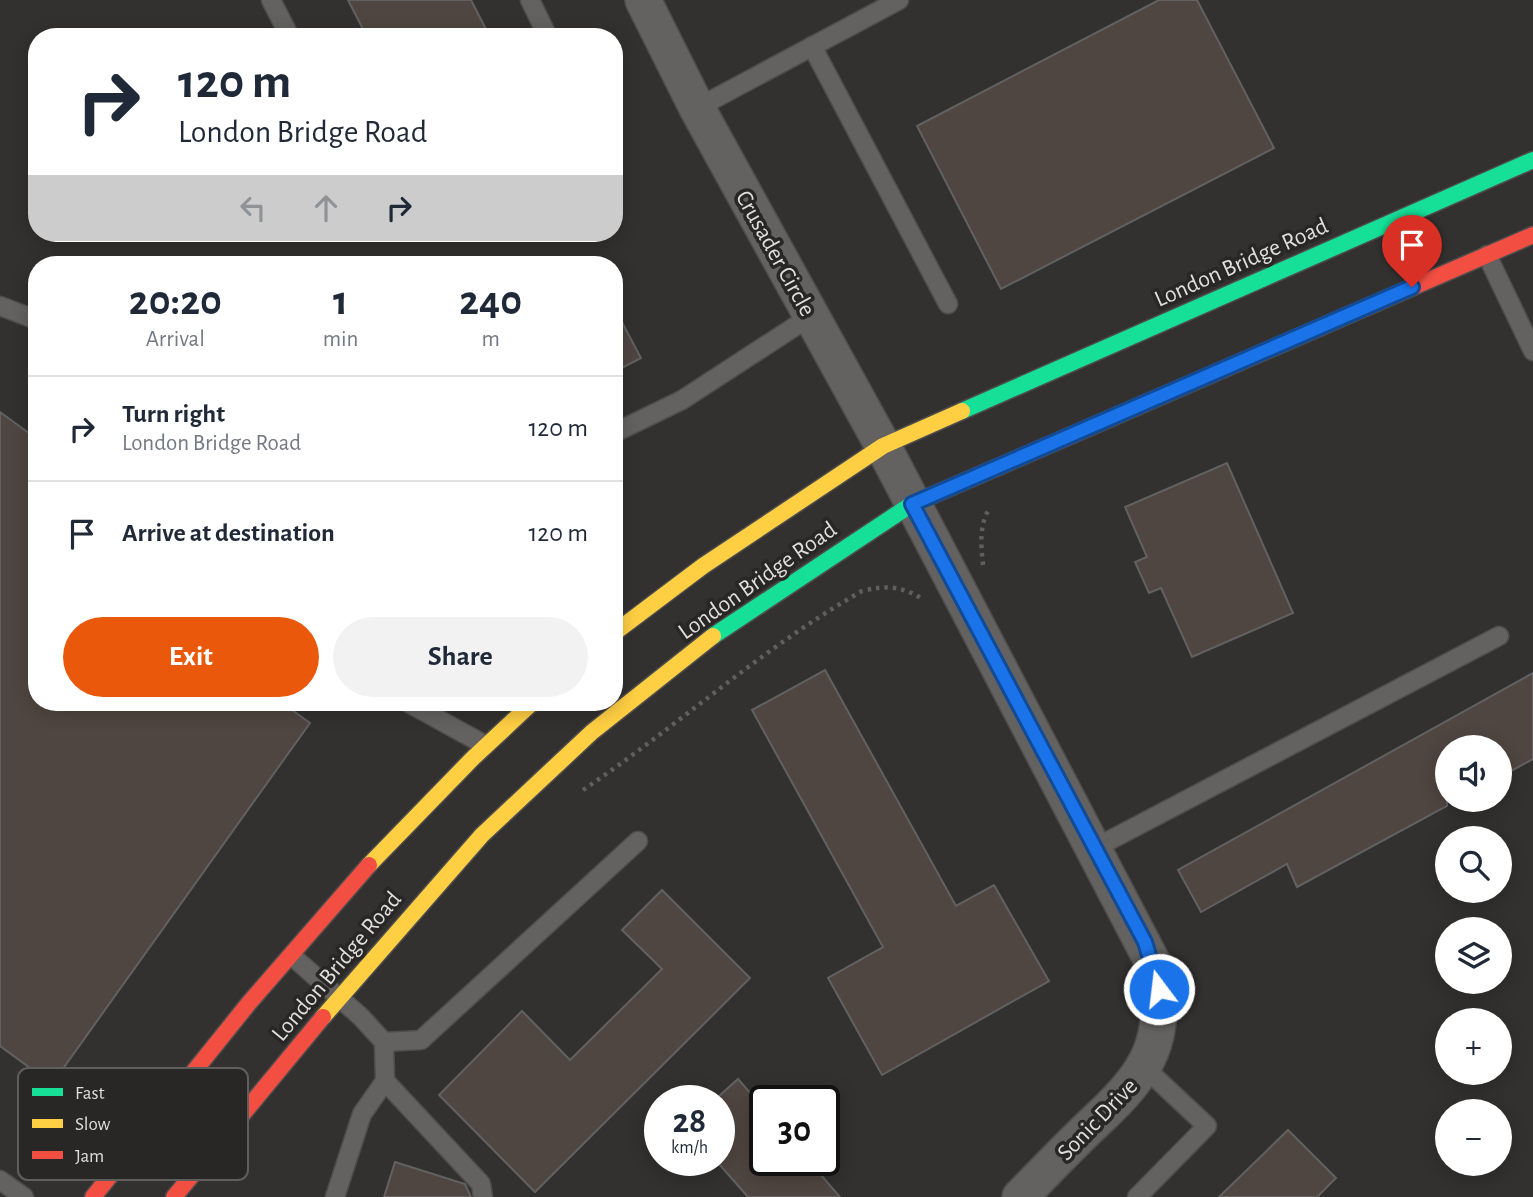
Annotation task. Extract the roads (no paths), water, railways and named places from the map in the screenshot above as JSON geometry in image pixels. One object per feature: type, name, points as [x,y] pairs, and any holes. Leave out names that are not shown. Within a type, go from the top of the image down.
[{"type":"main road","name":"London Bridge Road","points":[[623,626],[703,566],[883,446],[1533,160]]},
{"type":"main road","name":"London Bridge Road","points":[[623,708],[730,623],[912,504],[1533,235]]},
{"type":"main road","name":"London Bridge Road","points":[[200,1068],[382,848],[523,711]]},
{"type":"main road","name":"London Bridge Road","points":[[248,1107],[339,996],[482,835],[592,732],[619,711]]},
{"type":"main road","name":"London Bridge Road","points":[[93,1197],[107,1180]]},
{"type":"main road","name":"London Bridge Road","points":[[174,1197],[188,1180]]},
{"type":"street","name":"Crusader Circle","points":[[643,0],[697,108],[883,446],[912,504]]},
{"type":"street","name":"Sonic Drive","points":[[912,504],[1093,849],[1145,942],[1159,989],[1158,1026],[1144,1067],[1120,1101],[1020,1197]]},
{"type":"lane","points":[[271,0],[285,28]]},
{"type":"lane","points":[[530,0],[544,28]]},
{"type":"lane","points":[[697,108],[899,0]]},
{"type":"lane","points":[[812,46],[948,304]]},
{"type":"lane","points":[[1487,255],[1533,351]]},
{"type":"lane","points":[[0,306],[28,317]]},
{"type":"lane","points":[[623,429],[682,400],[811,316]]},
{"type":"lane","points":[[1093,849],[1499,636]]},
{"type":"lane","points":[[423,711],[485,745]]},
{"type":"lane","points":[[384,1042],[421,1040],[638,841]]},
{"type":"lane","points":[[292,956],[339,996],[384,1042],[385,1081],[362,1114],[335,1197]]},
{"type":"lane","points":[[1137,1197],[1207,1126],[1144,1067]]},
{"type":"lane","points":[[385,1081],[481,1184],[484,1197]]},
{"type":"lane","points":[[0,1180],[23,1197]]}]
